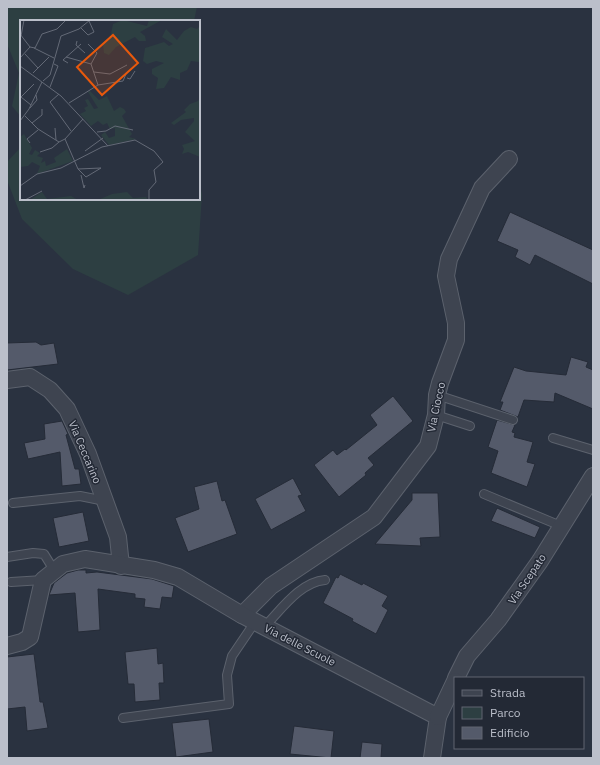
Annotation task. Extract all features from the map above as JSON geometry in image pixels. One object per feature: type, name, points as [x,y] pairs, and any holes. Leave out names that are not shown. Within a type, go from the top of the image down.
[{"type":"street","name":"Via Ciocco","points":[[254,621],[271,586],[374,518],[428,446],[436,415],[437,395],[456,340],[456,323],[446,276],[449,259],[482,188],[509,159]]},
{"type":"street","name":"Via Ceccarino","points":[[7,380],[30,377],[50,390],[67,409],[88,454],[118,537],[121,566]]},
{"type":"street","name":"Via Scepato","points":[[456,677],[467,656],[498,620],[540,561],[593,476]]},
{"type":"street","name":"Via delle Scuole","points":[[48,575],[63,564],[85,559],[121,566],[154,570],[178,577],[254,621],[438,717]]},
{"type":"street","points":[[7,646],[22,642],[30,637],[48,575]]},
{"type":"street","points":[[432,758],[438,717],[454,683]]},
{"type":"lane","points":[[437,395],[513,420]]},
{"type":"lane","points":[[436,415],[470,426]]},
{"type":"lane","points":[[553,438],[593,450]]},
{"type":"lane","points":[[484,494],[561,526]]},
{"type":"lane","points":[[13,503],[80,496],[105,501]]},
{"type":"lane","points":[[7,557],[33,553],[44,554],[48,575],[11,582]]},
{"type":"lane","points":[[123,718],[229,704],[227,674],[232,656],[254,621],[316,581],[325,580]]},
{"type":"green space","points":[[7,7],[197,7],[194,20],[20,20],[20,116],[12,106],[19,73],[7,44]]},
{"type":"green space","points":[[20,148],[20,200],[200,200],[200,185],[202,195],[198,255],[128,295],[73,269],[22,219],[7,180],[7,162]]},
{"type":"building","points":[[510,212],[593,250],[593,284],[535,255],[530,265],[515,257],[518,250],[497,241]]},
{"type":"building","points":[[36,342],[41,345],[54,343],[58,364],[7,370],[7,343]]},
{"type":"building","points":[[571,357],[588,362],[586,367],[593,370],[593,409],[555,393],[554,402],[524,400],[518,417],[500,410],[503,402],[500,402],[514,367],[526,371],[566,375]]},
{"type":"building","points":[[393,396],[413,421],[368,458],[374,465],[365,473],[366,475],[339,497],[314,465],[333,450],[337,455],[345,449],[346,450],[377,425],[370,415]]},
{"type":"building","points":[[497,420],[515,425],[512,432],[515,433],[514,437],[533,442],[527,462],[535,464],[527,487],[491,473],[498,451],[488,447]]},
{"type":"building","points":[[62,421],[68,434],[66,435],[75,469],[79,469],[81,484],[62,486],[60,452],[28,459],[24,443],[45,439],[44,424]]},
{"type":"building","points":[[293,478],[302,495],[298,496],[306,511],[271,530],[255,499]]},
{"type":"building","points":[[217,481],[222,501],[225,500],[237,534],[188,552],[175,518],[199,509],[194,487]]},
{"type":"building","points":[[412,493],[438,493],[440,537],[420,538],[421,546],[375,544],[412,500]]},
{"type":"building","points":[[497,508],[540,527],[535,538],[491,521]]},
{"type":"building","points":[[83,512],[89,541],[59,547],[53,518]]},
{"type":"building","points":[[78,570],[86,570],[86,573],[97,572],[152,579],[174,586],[172,598],[162,597],[160,609],[144,607],[145,599],[135,598],[135,594],[98,589],[100,630],[78,632],[75,593],[49,595],[54,583],[67,573]]},
{"type":"building","points":[[340,574],[362,585],[363,583],[388,596],[382,606],[388,610],[376,634],[352,621],[353,619],[323,603],[336,577],[338,578]]},
{"type":"building","points":[[157,648],[158,664],[163,663],[164,683],[159,683],[160,700],[135,702],[134,684],[128,684],[125,652]]},
{"type":"building","points":[[34,654],[40,702],[43,702],[48,728],[27,731],[25,707],[7,709],[7,657]]},
{"type":"building","points":[[209,719],[213,752],[176,757],[172,723]]},
{"type":"building","points":[[294,726],[334,731],[331,758],[290,754]]},
{"type":"building","points":[[362,742],[382,744],[381,758],[360,758]]}]
